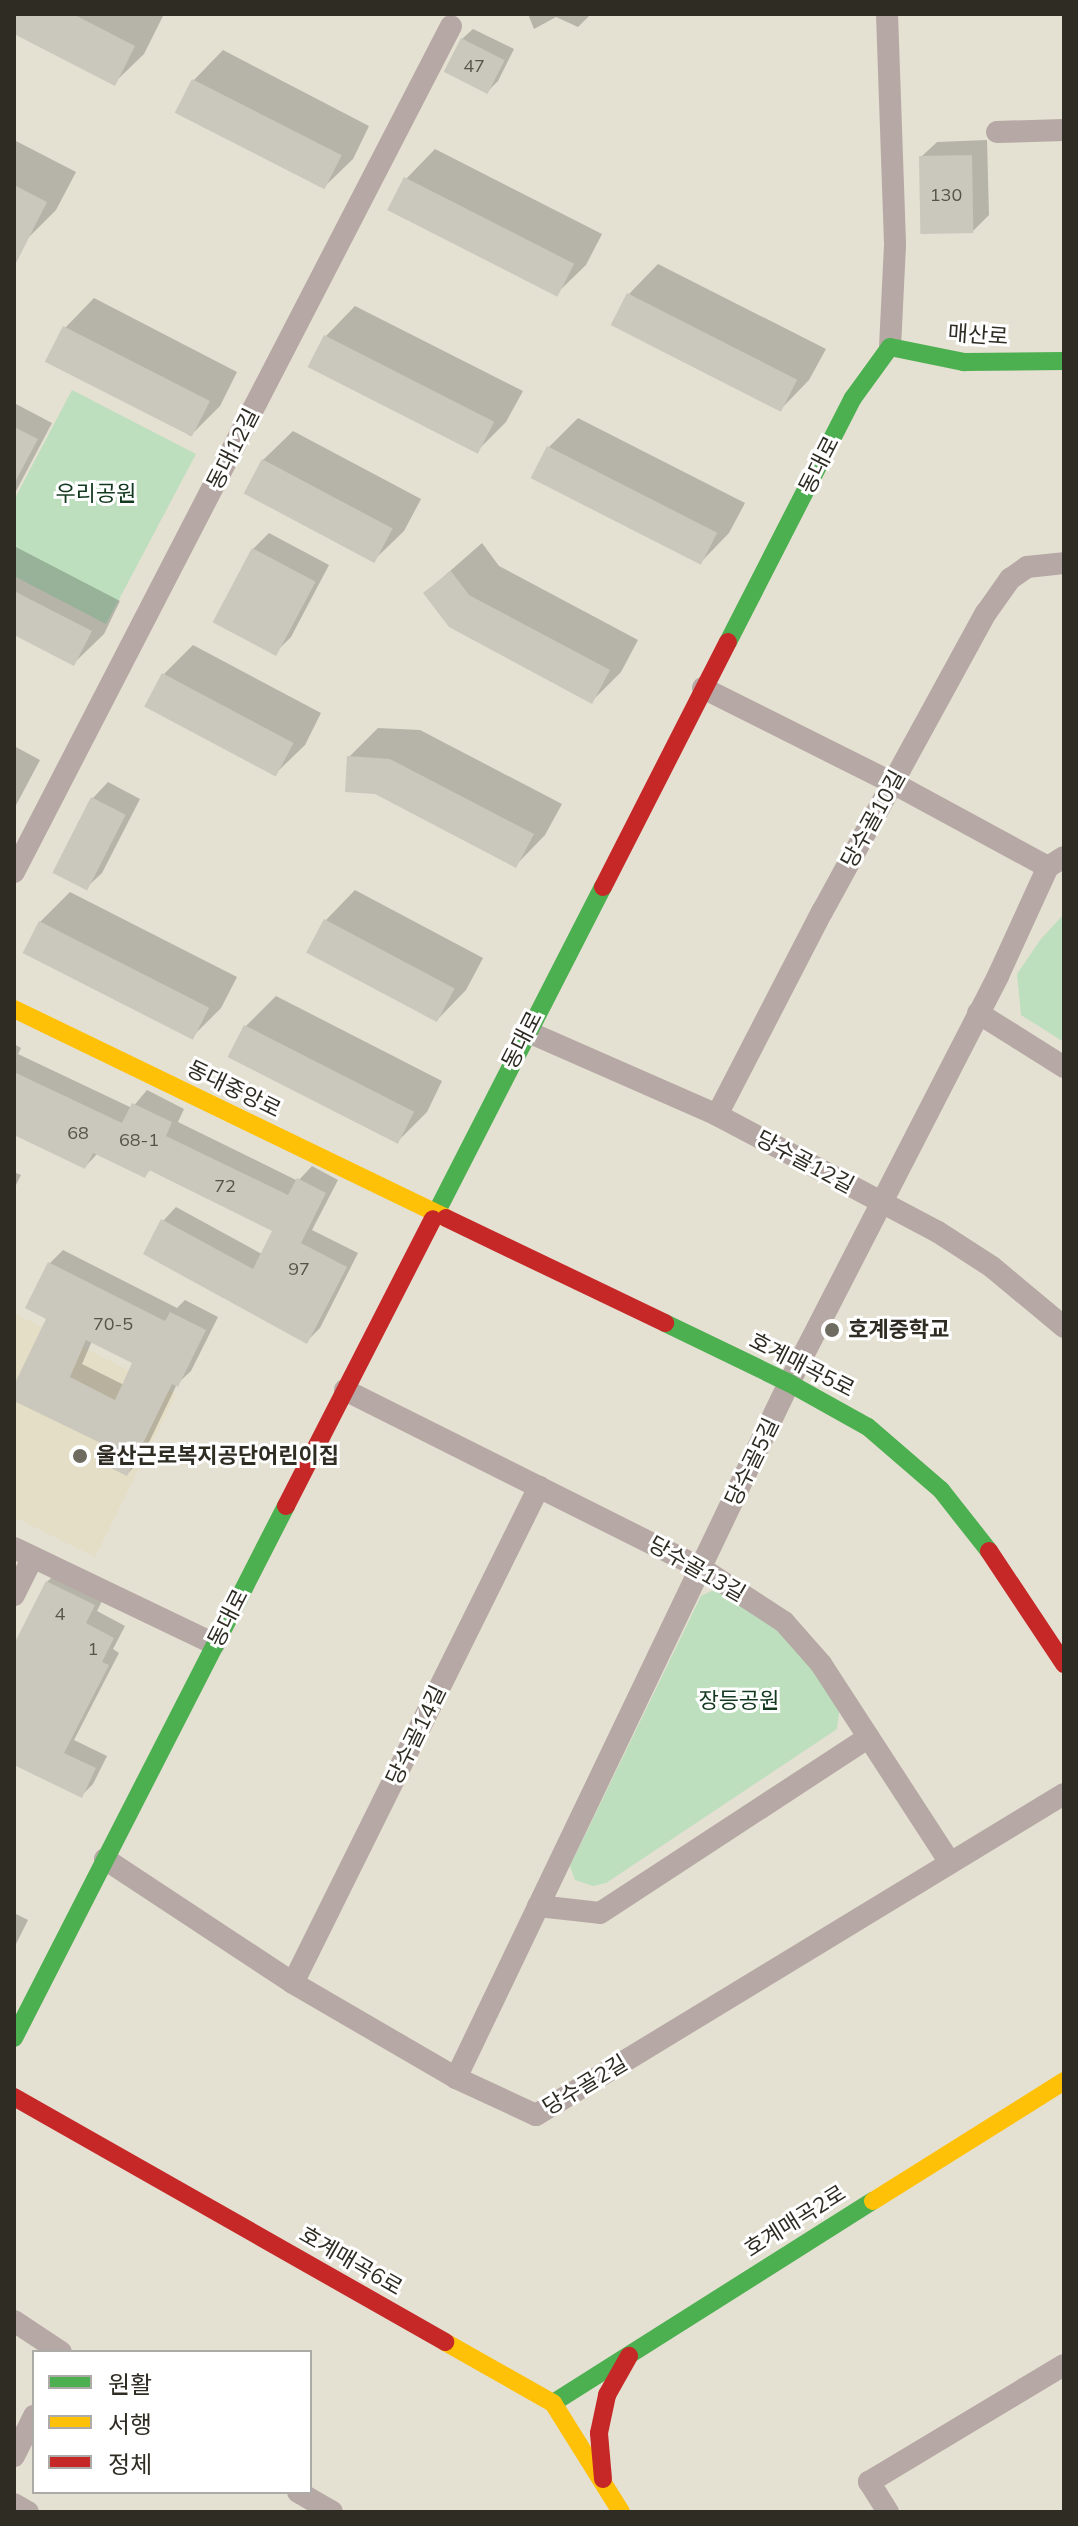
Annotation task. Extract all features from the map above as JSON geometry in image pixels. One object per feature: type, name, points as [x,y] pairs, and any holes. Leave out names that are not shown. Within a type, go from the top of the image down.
[{"type":"street","points":[[887,14],[895,245],[890,347]]},
{"type":"street","name":"동대12길","points":[[14,872],[451,26]]},
{"type":"street","points":[[997,132],[1064,130]]},
{"type":"street","name":"매산로","points":[[890,347],[964,362],[1064,361]]},
{"type":"street","name":"동대로","points":[[14,2038],[526,1031],[853,398],[890,347]]},
{"type":"street","name":"당수골10길","points":[[717,1115],[986,613],[1010,579],[1027,567],[1064,563]]},
{"type":"street","points":[[703,688],[1056,862]]},
{"type":"street","name":"당수골5길","points":[[456,2078],[789,1383],[1056,862]]},
{"type":"street","name":"동대중앙로","points":[[14,1009],[434,1212]]},
{"type":"street","points":[[978,1013],[1064,1067]]},
{"type":"street","name":"당수골12길","points":[[526,1031],[717,1115],[938,1232],[992,1267],[1064,1327]]},
{"type":"street","name":"호계매곡5로","points":[[434,1212],[789,1383],[868,1427],[941,1490],[973,1527],[1064,1664]]},
{"type":"street","name":"당수골13길","points":[[345,1390],[701,1568],[784,1622],[821,1664],[950,1863]]},
{"type":"street","name":"당수골14길","points":[[293,1983],[539,1487]]},
{"type":"street","points":[[14,1595],[23,1552],[214,1644]]},
{"type":"street","points":[[538,1906],[600,1913],[869,1737]]},
{"type":"street","name":"당수골2길","points":[[105,1859],[293,1983],[456,2078],[536,2115],[1064,1794]]},
{"type":"street","name":"호계매곡2로","points":[[553,2403],[1064,2081]]},
{"type":"street","name":"호계매곡6로","points":[[14,2097],[553,2403],[621,2512]]},
{"type":"street","points":[[14,2321],[58,2350]]},
{"type":"street","points":[[604,2485],[599,2433],[604,2407],[607,2395],[631,2353]]},
{"type":"street","points":[[888,2512],[869,2482],[1064,2365]]},
{"type":"street","points":[[14,2456],[32,2420]]},
{"type":"street","points":[[301,2494],[332,2512]]},
{"type":"street","points":[[14,2504],[28,2512]]},
{"type":"shaded area","name":"울산근로복지공단어린이집","points":[[14,1313],[176,1394],[95,1557],[14,1517]]},
{"type":"green space","name":"우리공원","points":[[72,390],[196,454],[106,624],[14,576],[14,500]]},
{"type":"green space","points":[[1064,914],[1064,1042],[1021,1015],[1017,974],[1041,939]]},
{"type":"green space","name":"장등공원","points":[[718,1588],[783,1634],[812,1664],[840,1706],[837,1729],[606,1883],[593,1886],[575,1880],[570,1866],[701,1596]]},
{"type":"building","points":[[14,14],[73,14],[135,46],[115,86],[14,34]]},
{"type":"building","points":[[461,38],[505,60],[487,94],[444,72]]},
{"type":"building","points":[[192,79],[342,155],[324,189],[175,113]]},
{"type":"building","points":[[972,155],[973,233],[920,234],[919,156]]},
{"type":"building","points":[[404,177],[574,264],[557,297],[387,210]]},
{"type":"building","points":[[14,185],[47,202],[14,267]]},
{"type":"building","points":[[627,293],[797,380],[781,412],[611,325]]},
{"type":"building","points":[[63,326],[210,401],[192,437],[45,362]]},
{"type":"building","points":[[324,335],[494,422],[478,454],[308,367]]},
{"type":"building","points":[[14,427],[38,439],[14,484]]},
{"type":"building","points":[[547,446],[717,533],[701,565],[531,478]]},
{"type":"building","points":[[262,459],[393,528],[374,563],[244,493]]},
{"type":"building","points":[[252,548],[316,582],[276,656],[213,622]]},
{"type":"building","points":[[451,571],[469,595],[610,670],[592,704],[449,627],[423,593]]},
{"type":"building","points":[[14,591],[92,631],[74,666],[14,635]]},
{"type":"building","points":[[162,673],[294,743],[276,777],[144,707]]},
{"type":"building","points":[[347,756],[390,759],[534,834],[516,868],[375,794],[345,792]]},
{"type":"building","points":[[91,797],[126,815],[87,890],[52,873]]},
{"type":"building","points":[[324,919],[455,988],[437,1022],[306,953]]},
{"type":"building","points":[[39,921],[209,1008],[193,1040],[23,953]]},
{"type":"building","points":[[244,1025],[414,1112],[398,1144],[228,1057]]},
{"type":"building","points":[[14,1072],[122,1123],[132,1103],[172,1122],[166,1136],[288,1195],[297,1178],[326,1193],[301,1243],[347,1267],[307,1344],[143,1254],[161,1219],[253,1269],[272,1231],[149,1170],[145,1178],[93,1153],[85,1169],[14,1135]]},
{"type":"building","points":[[48,1262],[165,1321],[170,1312],[206,1330],[178,1387],[172,1384],[127,1476],[105,1465],[113,1449],[14,1401],[14,1385],[46,1319],[25,1308]],"holes":[[[86,1340],[132,1363],[115,1400],[70,1377]]]},
{"type":"building","points":[[46,1581],[95,1605],[86,1623],[114,1638],[102,1662],[109,1665],[64,1753],[96,1768],[82,1798],[14,1765],[14,1644]]},
{"type":"traffic: fast","points":[[728,642],[853,398],[890,347],[964,362],[1064,361]]},
{"type":"traffic: fast","points":[[433,1219],[603,887]]},
{"type":"traffic: fast","points":[[665,1323],[789,1383],[868,1427],[941,1490],[989,1551]]},
{"type":"traffic: fast","points":[[14,2038],[286,1506]]},
{"type":"traffic: fast","points":[[553,2403],[873,2201]]},
{"type":"traffic: slow","points":[[14,1009],[446,1218]]},
{"type":"traffic: slow","points":[[873,2201],[1064,2081]]},
{"type":"traffic: slow","points":[[445,2342],[553,2403],[621,2512]]},
{"type":"traffic: jam","points":[[603,887],[728,642]]},
{"type":"traffic: jam","points":[[446,1218],[665,1323]]},
{"type":"traffic: jam","points":[[286,1506],[433,1219]]},
{"type":"traffic: jam","points":[[989,1551],[1064,1664]]},
{"type":"traffic: jam","points":[[14,2097],[445,2342]]},
{"type":"traffic: jam","points":[[603,2479],[599,2433],[607,2395],[629,2356]]},
{"type":"place","name":"호계중학교","points":[[832,1330]]},
{"type":"place","name":"울산근로복지공단어린이집","points":[[80,1456]]}]
